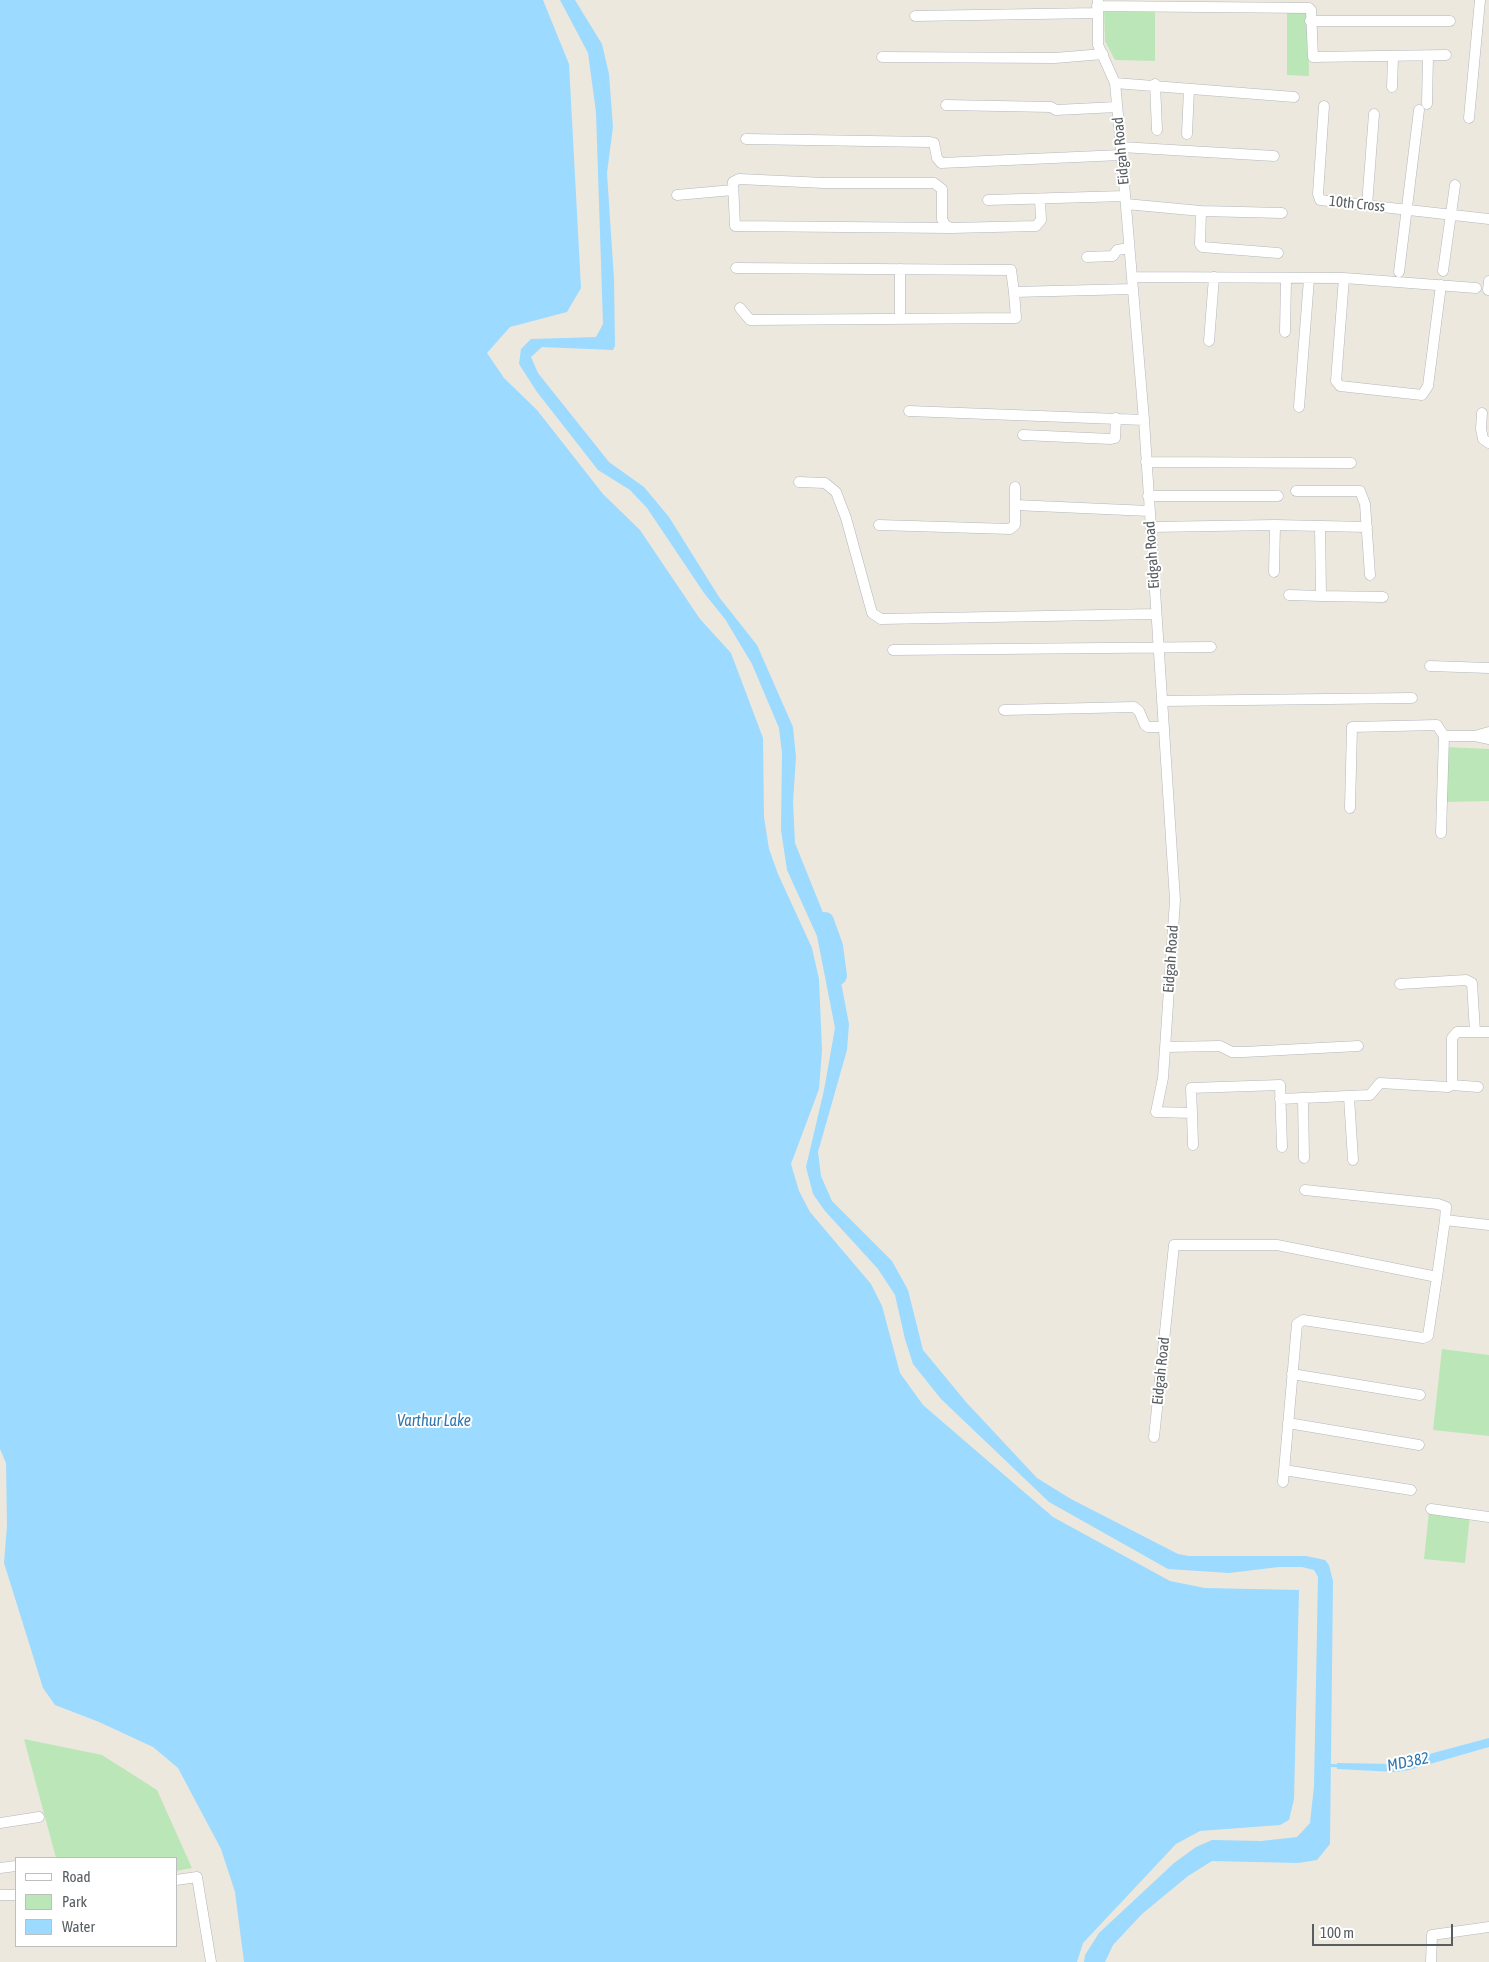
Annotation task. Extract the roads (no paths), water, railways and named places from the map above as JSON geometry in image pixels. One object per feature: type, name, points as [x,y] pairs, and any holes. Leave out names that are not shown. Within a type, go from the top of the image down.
[{"type":"street","points":[[1469,118],[1480,0]]},
{"type":"street","points":[[915,16],[1097,6],[1300,7],[1311,10],[1313,57],[1446,55]]},
{"type":"street","name":"Eidgah Road","points":[[1097,6],[1098,45],[1115,83],[1132,277],[1144,420],[1175,900],[1163,1078],[1156,1112],[1192,1113]]},
{"type":"street","points":[[1310,21],[1450,21]]},
{"type":"street","points":[[882,57],[1055,58],[1103,54]]},
{"type":"street","points":[[1392,87],[1393,56]]},
{"type":"street","points":[[1399,272],[1406,210],[1423,107],[1428,56]]},
{"type":"street","points":[[1115,83],[1155,84],[1189,89],[1294,97]]},
{"type":"street","points":[[1155,84],[1157,130]]},
{"type":"street","points":[[1187,134],[1189,89]]},
{"type":"street","points":[[946,105],[1051,107],[1056,110],[1117,107]]},
{"type":"street","name":"10th Cross","points":[[1324,106],[1318,194],[1320,200],[1489,219]]},
{"type":"street","points":[[1367,205],[1374,114]]},
{"type":"street","points":[[746,138],[930,142],[934,143],[937,158],[941,163],[1121,151],[1274,156]]},
{"type":"street","points":[[951,228],[945,225],[942,219],[942,189],[934,183],[824,183],[739,179],[733,182],[735,226],[951,228],[1036,226],[1041,220],[1040,200]]},
{"type":"street","points":[[1444,271],[1455,185]]},
{"type":"street","points":[[677,195],[733,190]]},
{"type":"street","points":[[988,200],[1125,200],[1201,211],[1282,213]]},
{"type":"street","points":[[1201,211],[1200,244],[1202,247],[1278,253]]},
{"type":"street","points":[[1087,257],[1113,256],[1118,250],[1129,248]]},
{"type":"street","points":[[736,268],[1011,270],[1016,318],[750,320],[740,308]]},
{"type":"street","points":[[900,269],[900,319]]},
{"type":"street","points":[[1132,277],[1344,278],[1476,288]]},
{"type":"street","points":[[1209,341],[1214,277]]},
{"type":"street","points":[[1344,278],[1336,381],[1340,386],[1422,395],[1427,392],[1441,285]]},
{"type":"street","points":[[1285,332],[1286,279]]},
{"type":"street","points":[[1299,408],[1309,279]]},
{"type":"street","points":[[1014,292],[1133,289]]},
{"type":"street","points":[[909,411],[1144,420]]},
{"type":"street","points":[[1482,412],[1481,429],[1483,439],[1489,443]]},
{"type":"street","points":[[1023,435],[1111,439],[1115,438],[1116,418]]},
{"type":"street","points":[[1146,462],[1351,463]]},
{"type":"street","points":[[799,482],[825,483],[838,497],[872,613],[881,618],[1156,614]]},
{"type":"street","points":[[880,525],[1010,529],[1015,525],[1015,487]]},
{"type":"street","points":[[1296,491],[1360,492],[1365,504],[1370,575]]},
{"type":"street","points":[[1148,496],[1278,496]]},
{"type":"street","points":[[1015,505],[1149,511]]},
{"type":"street","points":[[1151,527],[1275,525],[1367,527]]},
{"type":"street","points":[[1274,572],[1275,525]]},
{"type":"street","points":[[1320,526],[1321,596]]},
{"type":"street","points":[[1289,595],[1383,597]]},
{"type":"street","points":[[893,650],[1211,647]]},
{"type":"street","points":[[1430,666],[1489,668]]},
{"type":"street","points":[[1162,701],[1412,698]]},
{"type":"street","points":[[1004,710],[1134,707],[1139,711],[1145,725],[1148,727],[1164,727]]},
{"type":"street","points":[[1350,808],[1352,727],[1437,725],[1444,736],[1441,833]]},
{"type":"street","points":[[1475,736],[1489,732]]},
{"type":"street","points":[[1444,736],[1475,736],[1489,739]]},
{"type":"street","points":[[1400,984],[1466,980],[1472,983],[1475,1032]]},
{"type":"street","points":[[1452,1085],[1452,1038],[1457,1032],[1489,1032]]},
{"type":"street","points":[[1165,1047],[1220,1046],[1232,1052],[1244,1052],[1358,1046]]},
{"type":"street","points":[[1280,1099],[1370,1095],[1380,1083],[1478,1087]]},
{"type":"street","points":[[1193,1145],[1191,1088],[1280,1085],[1282,1147]]},
{"type":"street","points":[[1349,1097],[1353,1160]]},
{"type":"street","points":[[1303,1098],[1304,1158]]},
{"type":"street","points":[[1283,1482],[1297,1324],[1303,1320],[1411,1338],[1428,1336],[1446,1207],[1444,1205],[1305,1190]]},
{"type":"street","points":[[1445,1220],[1489,1225]]},
{"type":"street","name":"Eidgah Road","points":[[1154,1436],[1174,1245],[1278,1245],[1437,1277]]},
{"type":"street","points":[[1292,1374],[1420,1395]]},
{"type":"street","points":[[1288,1423],[1419,1445]]},
{"type":"street","points":[[1284,1470],[1412,1490]]},
{"type":"street","points":[[1431,1509],[1489,1517]]},
{"type":"street","points":[[0,1823],[39,1817]]},
{"type":"street","points":[[0,1868],[15,1866]]},
{"type":"street","points":[[178,1880],[197,1877],[211,1962]]},
{"type":"street","points":[[0,1895],[15,1895]]},
{"type":"street","points":[[1431,1962],[1432,1934],[1489,1927]]},
{"type":"water","name":"Varthur Lake","points":[[0,0],[543,0],[569,64],[581,288],[567,312],[510,327],[487,353],[504,378],[537,410],[603,494],[640,530],[700,619],[731,653],[763,738],[764,817],[769,849],[778,874],[812,948],[819,979],[822,1051],[819,1089],[791,1164],[799,1191],[810,1212],[871,1284],[882,1306],[900,1373],[923,1405],[1053,1517],[1170,1581],[1205,1588],[1299,1590],[1294,1799],[1289,1820],[1280,1825],[1200,1831],[1176,1844],[1083,1943],[1077,1962],[244,1962],[235,1892],[221,1849],[178,1768],[153,1747],[99,1722],[55,1705],[43,1688],[4,1563],[7,1525],[6,1463],[0,1449]]},
{"type":"water","points":[[560,0],[575,0],[602,44],[609,74],[613,127],[607,173],[614,279],[615,346],[613,350],[542,347],[531,357],[538,373],[609,462],[644,487],[669,517],[719,597],[757,645],[793,727],[796,757],[793,802],[795,843],[832,935],[849,1024],[847,1050],[818,1152],[821,1176],[832,1201],[892,1261],[908,1290],[923,1350],[966,1402],[1037,1478],[1071,1499],[1178,1554],[1189,1556],[1306,1556],[1325,1560],[1329,1565],[1333,1581],[1330,1844],[1317,1860],[1298,1863],[1212,1861],[1188,1876],[1142,1914],[1113,1945],[1105,1962],[1084,1962],[1085,1955],[1099,1933],[1174,1863],[1196,1847],[1212,1840],[1261,1841],[1297,1837],[1310,1823],[1314,1786],[1318,1577],[1314,1570],[1302,1567],[1279,1567],[1229,1573],[1168,1569],[1049,1502],[941,1399],[913,1364],[895,1295],[878,1269],[825,1211],[813,1194],[806,1167],[824,1090],[835,1028],[817,936],[787,870],[781,830],[782,753],[779,728],[752,664],[725,619],[704,593],[647,508],[630,490],[598,470],[537,392],[519,364],[521,349],[531,339],[596,337],[603,324],[596,112],[588,53]]},
{"type":"water","points":[[1489,1738],[1489,1747],[1409,1770],[1396,1772],[1337,1769],[1337,1763],[1392,1764]]},
{"type":"waterway","points":[[825,921],[834,946],[838,976]]},
{"type":"waterway","name":"MD382","points":[[1326,1765],[1340,1766]]}]
